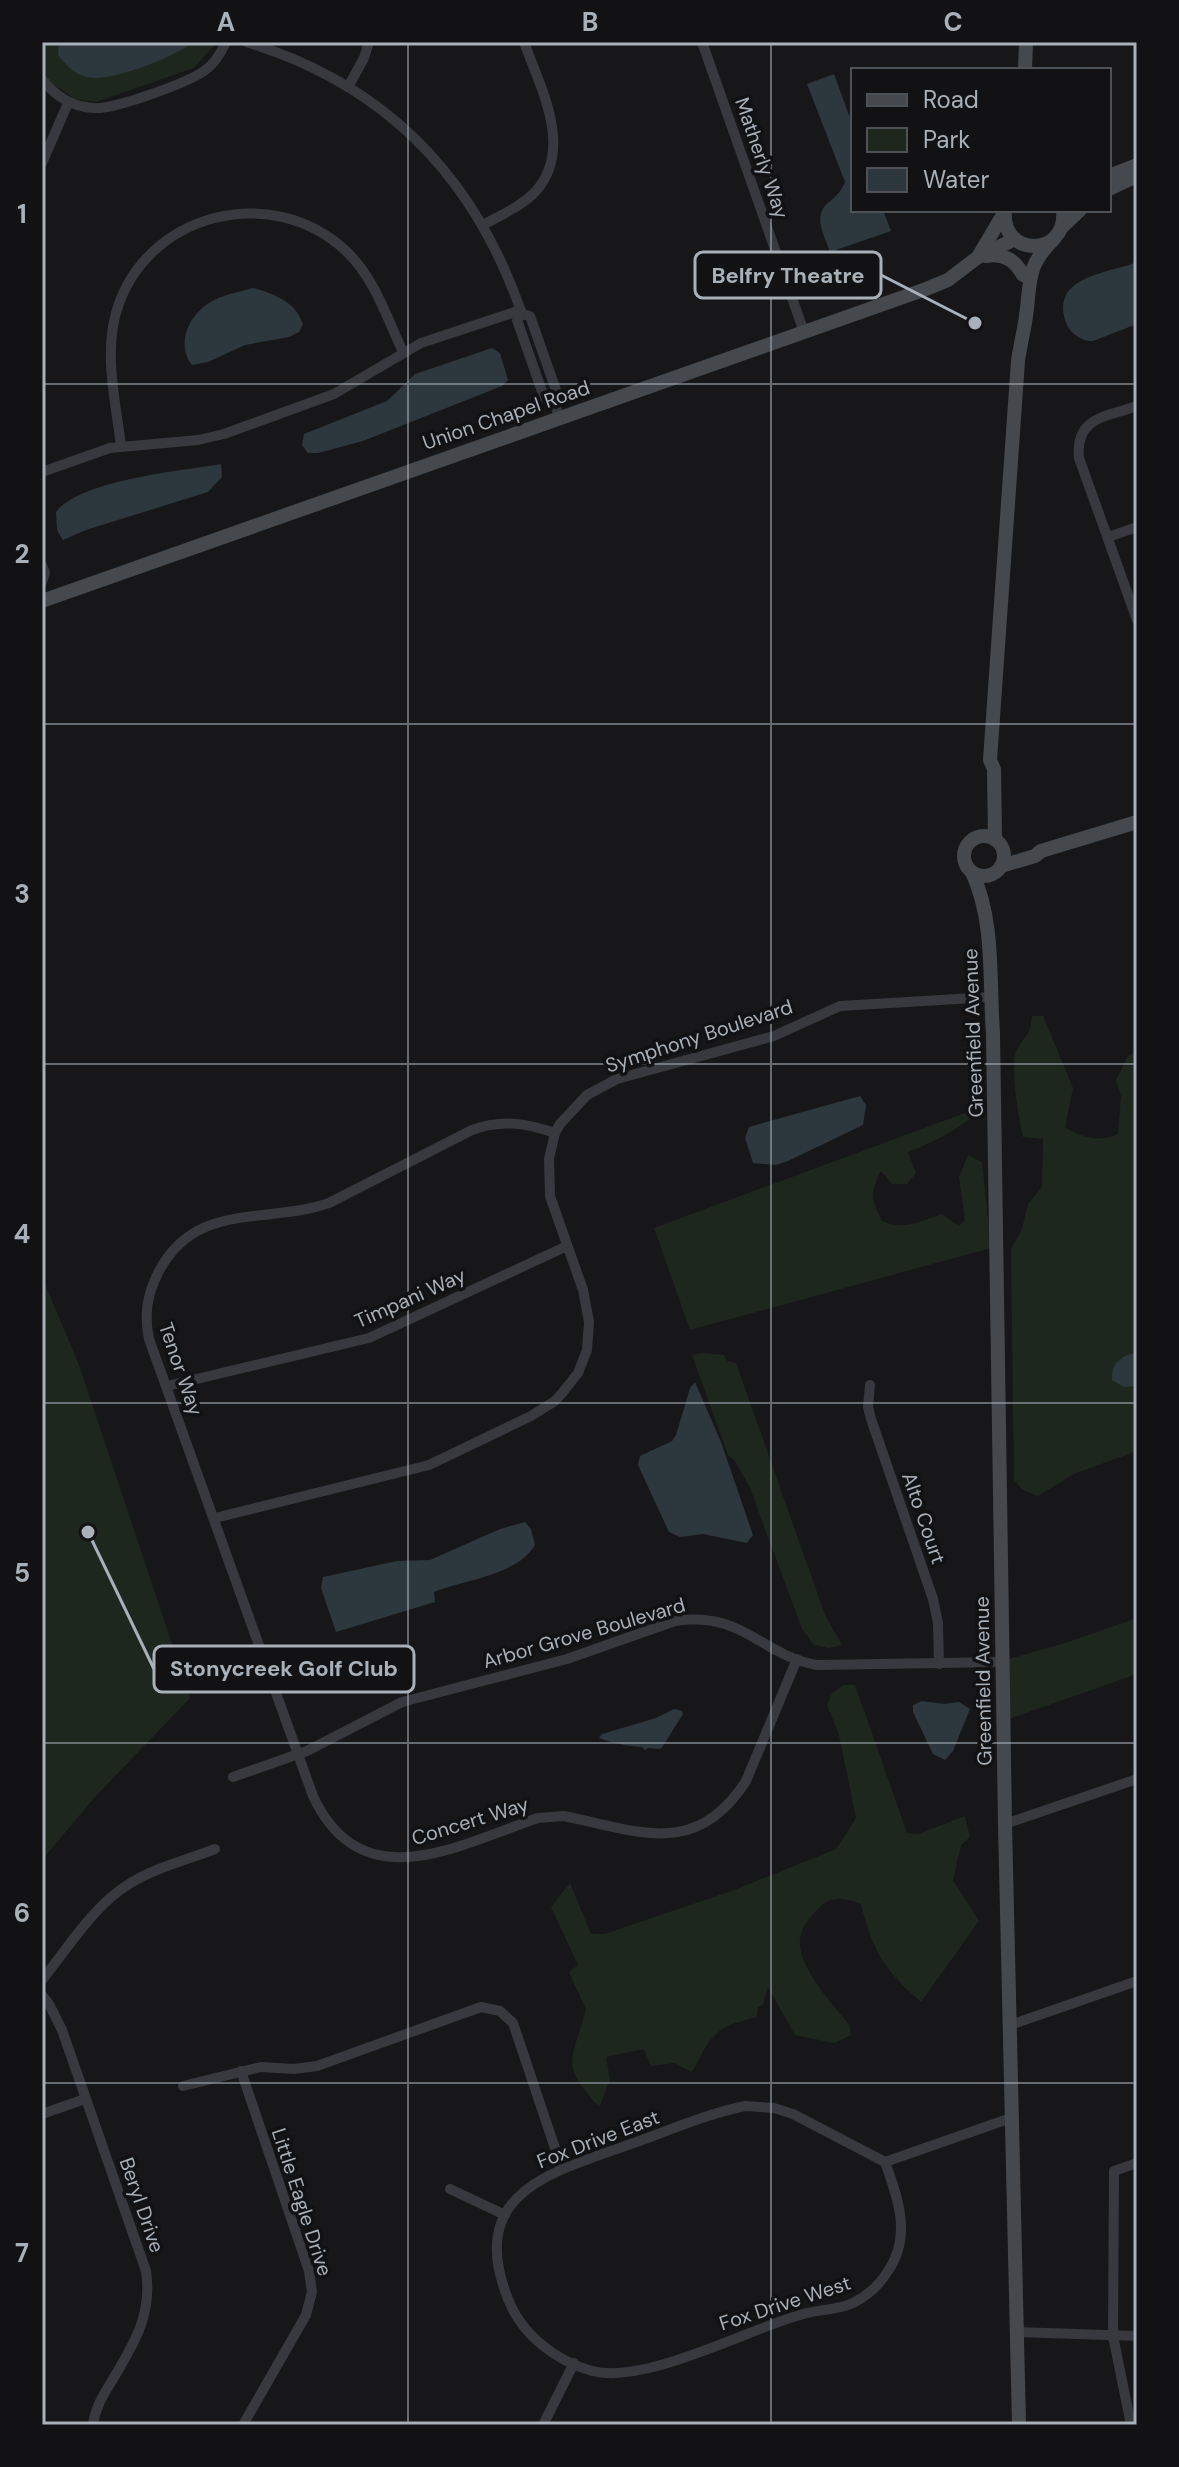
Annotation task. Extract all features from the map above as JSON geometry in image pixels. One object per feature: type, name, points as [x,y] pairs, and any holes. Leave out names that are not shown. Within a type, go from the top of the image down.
[{"type":"main road","points":[[1025,68],[1026,42]]},
{"type":"main road","points":[[1111,175],[1137,165]]},
{"type":"main road","points":[[1111,188],[1137,176]]},
{"type":"main road","name":"Union Chapel Road","points":[[978,257],[1004,212]]},
{"type":"main road","points":[[1005,212],[1006,227],[1016,240],[1025,281],[1026,312],[1018,361],[990,760],[984,771],[984,815],[967,844],[964,856],[972,872],[984,876],[1041,851]]},
{"type":"main road","points":[[1016,240],[1036,247],[1058,233],[1063,212]]},
{"type":"main road","points":[[1025,281],[1034,263],[1078,212]]},
{"type":"main road","name":"Union Chapel Road","points":[[43,592],[926,289],[948,280],[978,257],[1016,240]]},
{"type":"main road","points":[[978,257],[1001,255],[1017,264],[1025,281]]},
{"type":"main road","points":[[990,760],[994,769],[997,841],[1004,853],[999,869]]},
{"type":"main road","points":[[972,839],[985,835],[1015,849],[1041,851],[1137,822]]},
{"type":"main road","name":"Greenfield Avenue","points":[[989,936],[993,922],[990,893],[999,869]]},
{"type":"main road","name":"Greenfield Avenue","points":[[972,872],[982,893],[989,936],[996,1118],[1002,1662],[1019,2425]]},
{"type":"street","points":[[42,79],[68,103],[89,108],[110,107],[206,71],[216,61],[226,42]]},
{"type":"street","points":[[246,42],[304,64],[348,87],[393,118],[428,152],[460,189],[483,225],[508,272],[521,312]]},
{"type":"street","points":[[348,87],[369,42]]},
{"type":"street","points":[[483,225],[524,202],[536,191],[544,180],[552,152],[551,117],[524,42]]},
{"type":"street","name":"Matherly Way","points":[[702,42],[804,332]]},
{"type":"street","points":[[42,163],[68,103]]},
{"type":"street","points":[[121,446],[111,352],[116,312],[136,272],[153,252],[170,237],[209,218],[225,214],[264,213],[290,218],[326,235],[350,254],[361,268],[403,352]]},
{"type":"street","points":[[42,472],[121,446],[198,440],[224,434],[334,394],[421,343],[521,312],[530,316],[557,393],[554,401],[559,417]]},
{"type":"street","points":[[1137,406],[1090,422],[1078,442],[1079,458],[1137,620]]},
{"type":"street","points":[[1108,537],[1137,527]]},
{"type":"street","points":[[42,565],[45,573],[43,592]]},
{"type":"street","name":"Symphony Boulevard","points":[[215,1518],[420,1468],[516,1424],[555,1401],[578,1373],[589,1336],[588,1307],[548,1184],[549,1159],[555,1133],[579,1101],[608,1083],[774,1036],[840,1006],[991,997]]},
{"type":"street","name":"Tenor Way","points":[[298,1755],[149,1339],[145,1313],[154,1280],[163,1263],[186,1237],[223,1220],[329,1203],[489,1124],[527,1124],[555,1133]]},
{"type":"street","name":"Timpani Way","points":[[167,1386],[364,1340],[567,1246]]},
{"type":"street","name":"Alto Court","points":[[870,1385],[868,1407],[871,1419],[936,1612],[939,1664]]},
{"type":"street","name":"Arbor Grove Boulevard","points":[[233,1777],[298,1755],[402,1702],[567,1659],[675,1621],[725,1622],[797,1659],[831,1666],[1002,1662]]},
{"type":"street","name":"Concert Way","points":[[298,1755],[313,1796],[331,1825],[359,1848],[386,1858],[429,1855],[552,1816],[647,1835],[680,1833],[711,1819],[737,1796],[797,1659]]},
{"type":"street","points":[[1005,1824],[1137,1779]]},
{"type":"street","points":[[42,1980],[118,1891],[144,1876],[215,1849]]},
{"type":"street","points":[[1010,2025],[1137,1981]]},
{"type":"street","name":"Beryl Drive","points":[[42,1995],[56,2016],[148,2284],[146,2314],[141,2329],[100,2401],[93,2425]]},
{"type":"street","points":[[183,2086],[261,2067],[294,2069],[317,2066],[481,2007],[493,2008],[513,2023],[562,2169]]},
{"type":"street","name":"Little Eagle Drive","points":[[241,2071],[309,2271],[312,2292],[306,2315],[243,2425]]},
{"type":"street","points":[[42,2114],[85,2099]]},
{"type":"street","name":"Fox Drive East","points":[[574,2363],[535,2340],[513,2311],[502,2283],[496,2254],[498,2232],[505,2215],[522,2191],[562,2169],[700,2118],[745,2106],[774,2108],[793,2114],[885,2162]]},
{"type":"street","points":[[885,2162],[1011,2118]]},
{"type":"street","name":"Fox Drive West","points":[[574,2363],[602,2373],[641,2371],[798,2315],[855,2302],[873,2289],[889,2270],[900,2243],[900,2211],[885,2162]]},
{"type":"street","points":[[1131,2425],[1113,2336],[1114,2171],[1137,2163]]},
{"type":"street","points":[[450,2189],[505,2215]]},
{"type":"street","points":[[1016,2332],[1137,2336]]},
{"type":"street","points":[[543,2425],[574,2363]]},
{"type":"green space","points":[[42,42],[217,42],[194,68],[96,102],[75,99],[50,82],[42,68]]},
{"type":"green space","points":[[1032,1016],[1043,1016],[1073,1088],[1065,1127],[1077,1134],[1104,1138],[1118,1134],[1121,1096],[1116,1080],[1128,1056],[1137,1051],[1137,1451],[1074,1474],[1038,1496],[1023,1490],[1014,1480],[1011,1249],[1022,1229],[1028,1204],[1042,1187],[1043,1139],[1023,1137],[1014,1079],[1017,1050],[1028,1032]]},
{"type":"green space","points":[[984,1106],[949,1133],[908,1152],[916,1173],[907,1184],[892,1184],[881,1171],[873,1196],[882,1221],[890,1224],[912,1224],[942,1214],[959,1226],[965,1220],[959,1177],[968,1155],[982,1162],[991,1248],[690,1330],[654,1228]]},
{"type":"green space","points":[[42,1277],[79,1365],[190,1698],[94,1798],[42,1860]]},
{"type":"green space","points":[[692,1355],[724,1355],[727,1361],[736,1363],[825,1615],[842,1645],[829,1648],[814,1645],[802,1629],[750,1488],[735,1461],[728,1455]]},
{"type":"green space","points":[[1137,1618],[1137,1674],[1009,1719],[1009,1659]]},
{"type":"green space","points":[[844,1685],[855,1685],[907,1833],[918,1834],[965,1816],[970,1837],[961,1845],[953,1880],[979,1921],[921,2002],[882,1959],[861,1904],[842,1899],[826,1902],[804,1927],[800,1949],[825,1996],[849,2025],[851,2035],[834,2043],[795,2035],[768,1987],[763,2005],[758,2007],[757,2017],[731,2025],[716,2034],[692,2072],[674,2063],[651,2066],[644,2049],[606,2057],[610,2080],[599,2107],[574,2070],[573,2052],[586,2009],[569,1972],[578,1965],[551,1907],[570,1883],[591,1934],[605,1934],[737,1889],[836,1849],[856,1818],[839,1735],[827,1705],[832,1693]]},
{"type":"water","points":[[59,42],[193,42],[172,55],[142,67],[97,78],[82,76],[67,66],[58,55]]},
{"type":"water","points":[[834,74],[851,121],[851,212],[884,212],[891,231],[830,252],[821,226],[821,214],[845,182],[807,84]]},
{"type":"water","points":[[1137,262],[1137,324],[1093,341],[1074,334],[1067,325],[1063,309],[1066,296],[1073,287],[1097,274]]},
{"type":"water","points":[[253,288],[289,304],[303,324],[299,332],[289,337],[245,345],[208,362],[192,365],[187,357],[185,340],[195,315],[214,300]]},
{"type":"water","points":[[492,348],[500,353],[508,380],[502,386],[363,441],[318,453],[308,453],[302,445],[304,434],[387,401],[415,374]]},
{"type":"water","points":[[221,464],[222,477],[208,492],[63,540],[57,530],[56,512],[87,492],[132,479]]},
{"type":"water","points":[[860,1096],[866,1105],[863,1125],[788,1161],[776,1165],[753,1163],[745,1138],[749,1127]]},
{"type":"water","points":[[1137,1352],[1137,1386],[1124,1387],[1112,1380],[1118,1361]]},
{"type":"water","points":[[695,1382],[721,1442],[753,1535],[747,1543],[703,1534],[680,1537],[669,1532],[638,1465],[640,1456],[672,1441],[690,1388]]},
{"type":"water","points":[[525,1522],[531,1529],[535,1545],[516,1563],[434,1592],[435,1602],[336,1632],[321,1588],[323,1577],[397,1561],[430,1560],[500,1529]]},
{"type":"water","points":[[922,1701],[959,1702],[970,1709],[953,1751],[945,1760],[933,1754],[913,1712],[913,1705]]},
{"type":"water","points":[[674,1709],[683,1714],[661,1749],[645,1750],[599,1738],[602,1734],[656,1718]]},
{"type":"place","name":"Belfry Theatre","points":[[975,323]]},
{"type":"place","name":"Stonycreek Golf Club","points":[[88,1532]]}]
